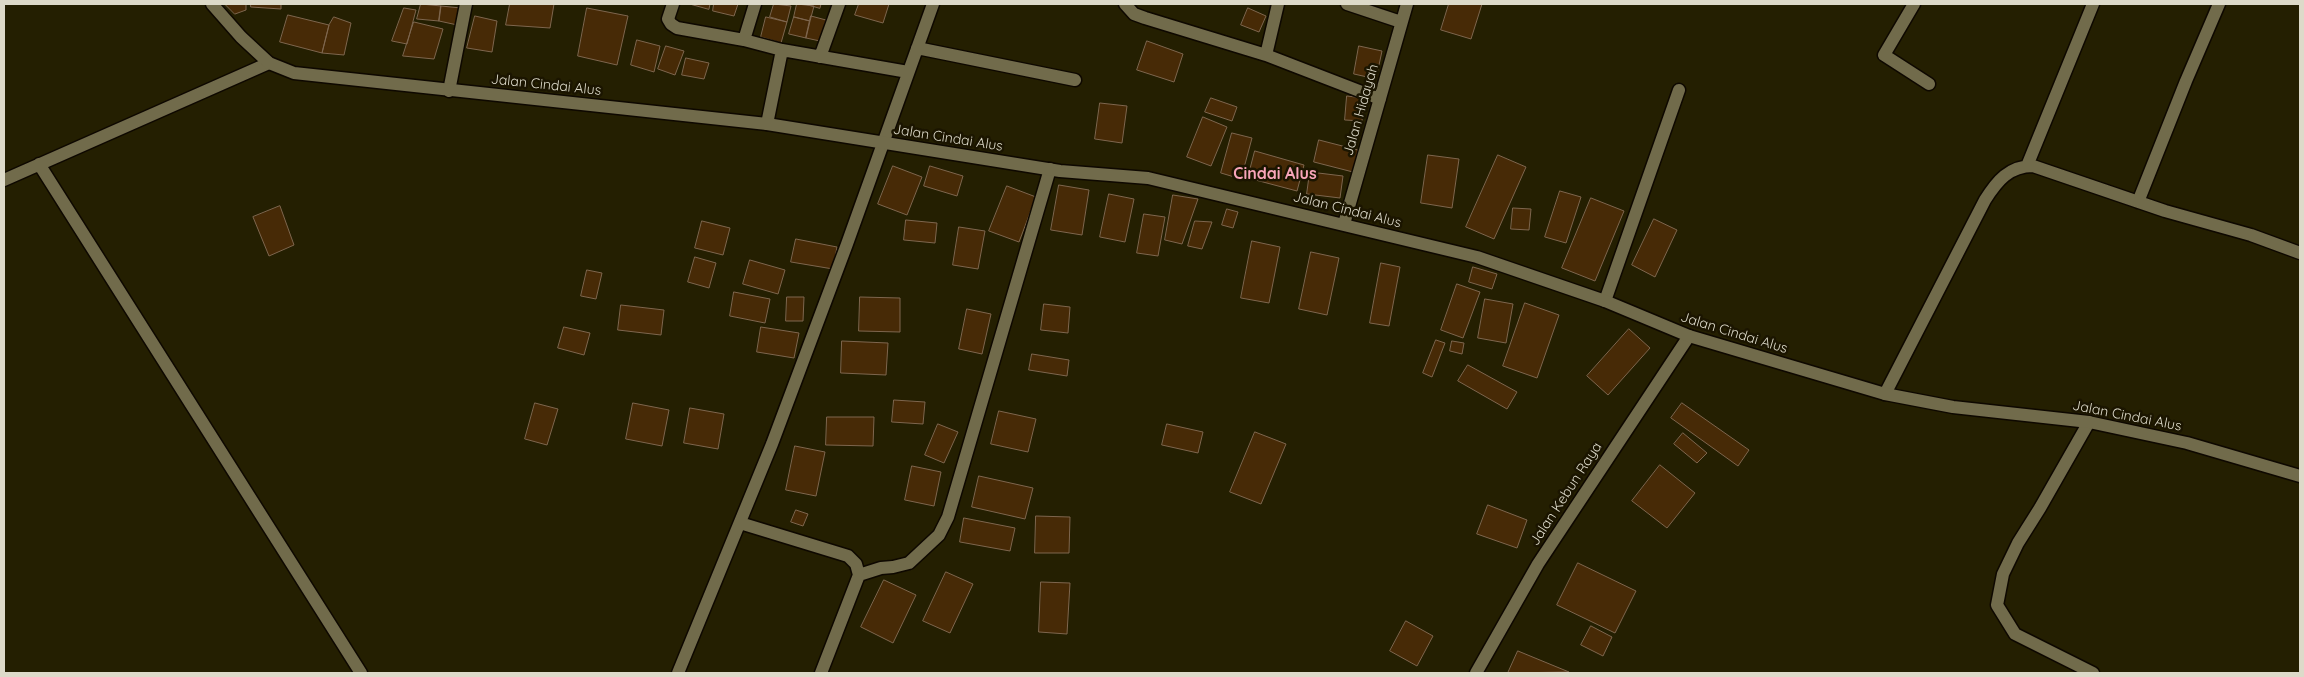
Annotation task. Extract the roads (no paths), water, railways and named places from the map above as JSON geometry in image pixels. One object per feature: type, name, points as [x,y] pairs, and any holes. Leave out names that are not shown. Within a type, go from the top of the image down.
[{"type":"street","name":"Jalan Cindai Alus","points":[[212,4],[241,37],[269,63],[294,74],[767,124],[1050,169],[1148,178],[1477,256],[1605,301],[1689,336],[1885,394],[1953,407],[2089,422],[2187,443],[2300,476]]},
{"type":"street","points":[[449,91],[466,4]]},
{"type":"street","points":[[673,4],[668,19],[677,28],[744,40],[782,50],[908,72]]},
{"type":"street","points":[[744,40],[755,4]]},
{"type":"street","points":[[820,57],[838,4]]},
{"type":"street","points":[[678,673],[772,444],[933,4]]},
{"type":"street","points":[[1125,4],[1134,14],[1266,55],[1380,99]]},
{"type":"street","points":[[1266,55],[1278,4]]},
{"type":"street","points":[[1347,4],[1400,22]]},
{"type":"street","name":"Jalan Hidayah","points":[[1344,224],[1400,22],[1407,4]]},
{"type":"street","points":[[1914,4],[1884,55],[1930,84]]},
{"type":"street","points":[[2027,166],[2094,4]]},
{"type":"street","points":[[2138,202],[2219,4]]},
{"type":"street","points":[[917,48],[1075,80]]},
{"type":"street","points":[[767,124],[782,50]]},
{"type":"street","points":[[4,180],[269,63]]},
{"type":"street","points":[[1605,301],[1679,90]]},
{"type":"street","points":[[39,164],[361,673]]},
{"type":"street","points":[[1885,394],[1992,189],[2004,175],[2027,166],[2033,166],[2138,202],[2251,235],[2300,253]]},
{"type":"street","points":[[859,575],[881,568],[893,568],[908,563],[938,535],[948,517],[1050,169]]},
{"type":"street","name":"Jalan Kebun Raya","points":[[1476,673],[1538,564],[1689,336]]},
{"type":"street","points":[[2089,422],[2014,550],[2003,574],[1997,605],[2015,634],[2093,673]]},
{"type":"street","points":[[740,523],[848,556],[856,564],[859,575],[821,673]]},
{"type":"district","name":"Cindai Alus","points":[[1275,174]]}]
